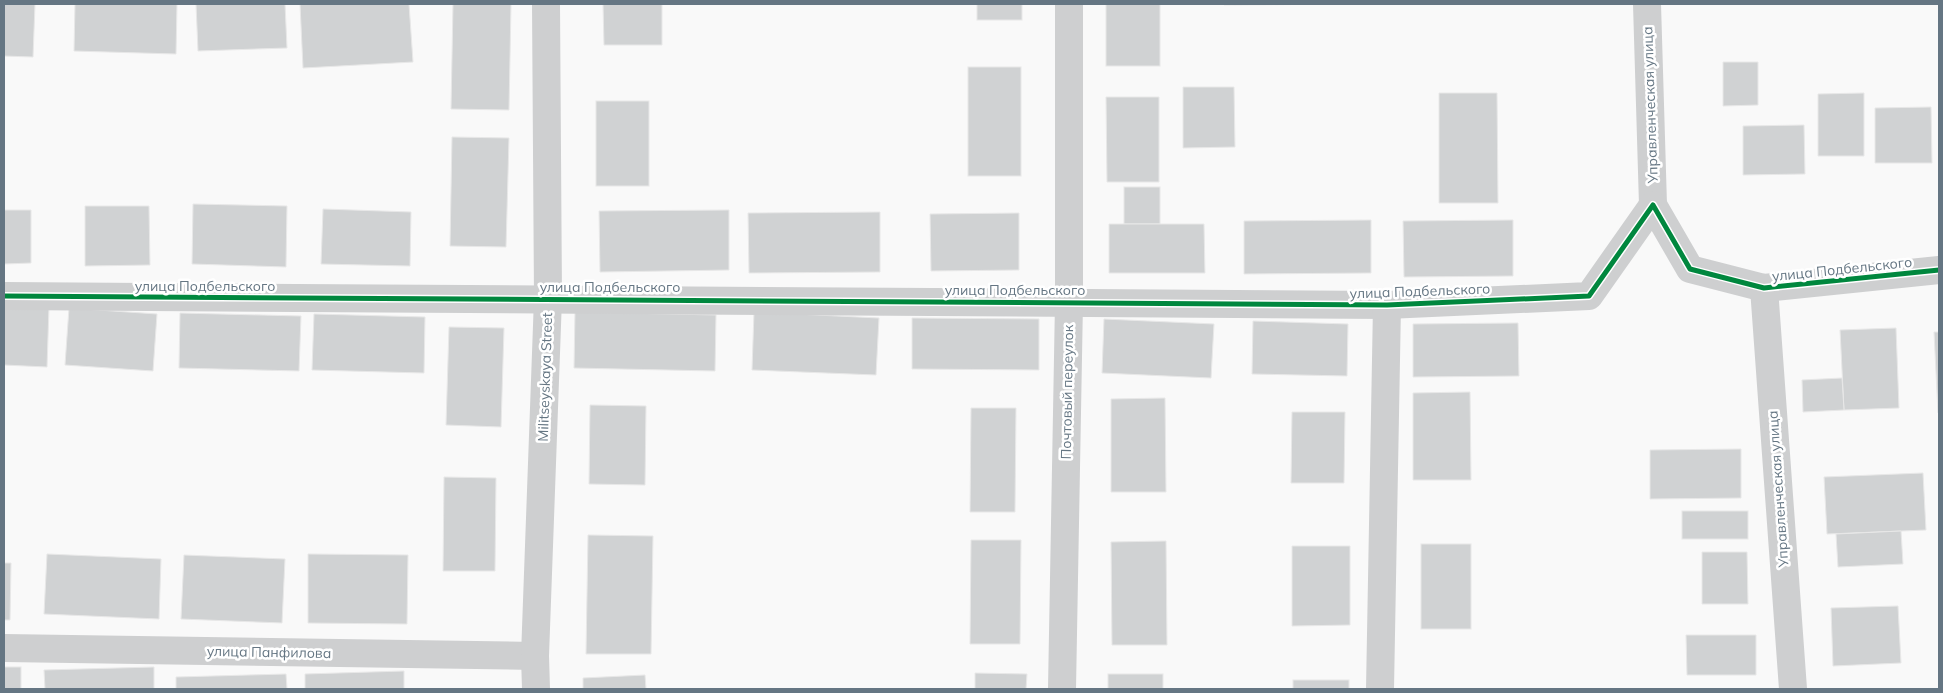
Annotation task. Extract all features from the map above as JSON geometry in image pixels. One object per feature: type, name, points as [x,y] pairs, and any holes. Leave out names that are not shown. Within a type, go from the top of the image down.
[{"type":"street","name":"Militseyskaya Street","points":[[536,689],[535,656],[548,298],[546,4]]},
{"type":"street","name":"Почтовый переулок","points":[[1062,689],[1070,4]]},
{"type":"street","name":"Управленческая улица","points":[[1647,4],[1653,205]]},
{"type":"street","name":"улица Подбельского","points":[[4,296],[548,298],[1388,305],[1589,296],[1653,205],[1690,270],[1764,288],[1939,270]]},
{"type":"street","name":"Управленческая улица","points":[[1764,288],[1793,689]]},
{"type":"street","points":[[1380,689],[1388,305]]},
{"type":"street","name":"улица Панфилова","points":[[4,648],[535,656]]},
{"type":"building","points":[[4,4],[35,4],[33,57],[4,56]]},
{"type":"building","points":[[75,4],[177,4],[176,54],[74,51]]},
{"type":"building","points":[[196,4],[285,4],[287,48],[198,51]]},
{"type":"building","points":[[300,4],[409,4],[413,62],[303,68]]},
{"type":"building","points":[[453,4],[511,4],[509,110],[451,109]]},
{"type":"building","points":[[603,4],[662,4],[662,45],[604,45]]},
{"type":"building","points":[[977,4],[1022,4],[1022,20],[977,20]]},
{"type":"building","points":[[1106,4],[1160,4],[1160,66],[1106,66]]},
{"type":"building","points":[[1224,4],[1369,4],[1224,5]]},
{"type":"building","points":[[1723,62],[1758,62],[1758,105],[1723,106]]},
{"type":"building","points":[[968,67],[1021,67],[1021,176],[968,176]]},
{"type":"building","points":[[1183,87],[1234,87],[1235,147],[1183,148]]},
{"type":"building","points":[[1439,93],[1497,93],[1498,203],[1439,203]]},
{"type":"building","points":[[1864,93],[1864,156],[1818,156],[1818,94]]},
{"type":"building","points":[[1106,97],[1159,97],[1159,182],[1107,182]]},
{"type":"building","points":[[596,101],[649,101],[649,186],[596,186]]},
{"type":"building","points":[[1931,107],[1932,163],[1875,163],[1875,108]]},
{"type":"building","points":[[1804,125],[1805,174],[1743,175],[1743,126]]},
{"type":"building","points":[[452,137],[509,138],[506,247],[450,246]]},
{"type":"building","points":[[1124,187],[1160,187],[1160,224],[1124,224]]},
{"type":"building","points":[[193,204],[287,206],[286,267],[192,264]]},
{"type":"building","points":[[85,206],[149,206],[150,265],[85,266]]},
{"type":"building","points":[[323,209],[411,212],[410,266],[321,264]]},
{"type":"building","points":[[4,210],[31,210],[31,263],[4,264]]},
{"type":"building","points":[[729,210],[729,270],[600,272],[599,211]]},
{"type":"building","points":[[880,212],[880,272],[749,273],[748,213]]},
{"type":"building","points":[[1019,213],[1019,270],[931,271],[930,214]]},
{"type":"building","points":[[1371,220],[1371,273],[1244,274],[1244,221]]},
{"type":"building","points":[[1513,220],[1513,276],[1404,277],[1403,221]]},
{"type":"building","points":[[1109,224],[1204,224],[1205,273],[1109,273]]},
{"type":"building","points":[[4,305],[49,307],[47,367],[4,365]]},
{"type":"building","points":[[69,308],[157,314],[153,371],[65,365]]},
{"type":"building","points":[[575,312],[716,315],[715,371],[574,368]]},
{"type":"building","points":[[754,312],[879,318],[876,375],[752,370]]},
{"type":"building","points":[[180,313],[301,316],[299,371],[179,368]]},
{"type":"building","points":[[314,314],[425,317],[424,373],[312,370]]},
{"type":"building","points":[[912,318],[1039,319],[1039,370],[912,369]]},
{"type":"building","points":[[1104,319],[1214,324],[1211,378],[1102,373]]},
{"type":"building","points":[[1253,321],[1348,324],[1347,376],[1252,374]]},
{"type":"building","points":[[1518,323],[1519,376],[1413,377],[1413,324]]},
{"type":"building","points":[[449,327],[504,328],[501,427],[446,425]]},
{"type":"building","points":[[1896,328],[1899,408],[1844,410],[1840,330]]},
{"type":"building","points":[[1934,332],[1939,332],[1939,413],[1938,413]]},
{"type":"building","points":[[1842,378],[1844,410],[1803,412],[1802,380]]},
{"type":"building","points":[[1470,392],[1471,480],[1413,480],[1413,393]]},
{"type":"building","points":[[1165,398],[1166,492],[1111,492],[1111,399]]},
{"type":"building","points":[[590,405],[646,406],[645,485],[589,484]]},
{"type":"building","points":[[971,408],[1016,408],[1015,512],[970,512]]},
{"type":"building","points":[[1292,412],[1345,412],[1344,483],[1291,483]]},
{"type":"building","points":[[1741,449],[1741,498],[1650,499],[1650,450]]},
{"type":"building","points":[[1923,473],[1926,530],[1827,534],[1824,477]]},
{"type":"building","points":[[444,477],[496,478],[495,571],[443,571]]},
{"type":"building","points":[[1682,511],[1748,511],[1748,539],[1682,539]]},
{"type":"building","points":[[1901,531],[1903,564],[1838,567],[1836,534]]},
{"type":"building","points":[[588,535],[653,536],[651,654],[586,654]]},
{"type":"building","points":[[971,540],[1021,540],[1020,644],[970,644]]},
{"type":"building","points":[[1166,541],[1167,645],[1112,645],[1111,542]]},
{"type":"building","points":[[1421,544],[1471,544],[1471,629],[1421,629]]},
{"type":"building","points":[[1292,546],[1350,546],[1350,625],[1292,626]]},
{"type":"building","points":[[1702,552],[1747,552],[1748,604],[1702,604]]},
{"type":"building","points":[[47,554],[161,559],[159,619],[44,614]]},
{"type":"building","points":[[308,554],[408,555],[407,624],[308,623]]},
{"type":"building","points":[[184,555],[285,559],[282,623],[181,619]]},
{"type":"building","points":[[4,563],[11,563],[10,620],[4,620]]},
{"type":"building","points":[[1898,606],[1901,663],[1833,666],[1831,608]]},
{"type":"building","points":[[1686,635],[1756,635],[1756,675],[1687,675]]},
{"type":"building","points":[[4,667],[21,667],[21,689],[4,689]]},
{"type":"building","points":[[154,667],[154,689],[45,689],[44,670]]},
{"type":"building","points":[[404,671],[404,689],[305,689],[305,674]]},
{"type":"building","points":[[975,673],[1027,674],[1026,689],[975,689]]},
{"type":"building","points":[[286,674],[287,689],[176,689],[176,677]]},
{"type":"building","points":[[1108,674],[1163,674],[1163,689],[1108,689]]},
{"type":"building","points":[[645,675],[646,689],[583,689],[583,678]]},
{"type":"building","points":[[1293,680],[1349,680],[1349,689],[1293,689]]},
{"type":"cycle path","points":[[4,296],[1387,305],[1589,296],[1653,205],[1690,269],[1764,288],[1939,270]]}]
